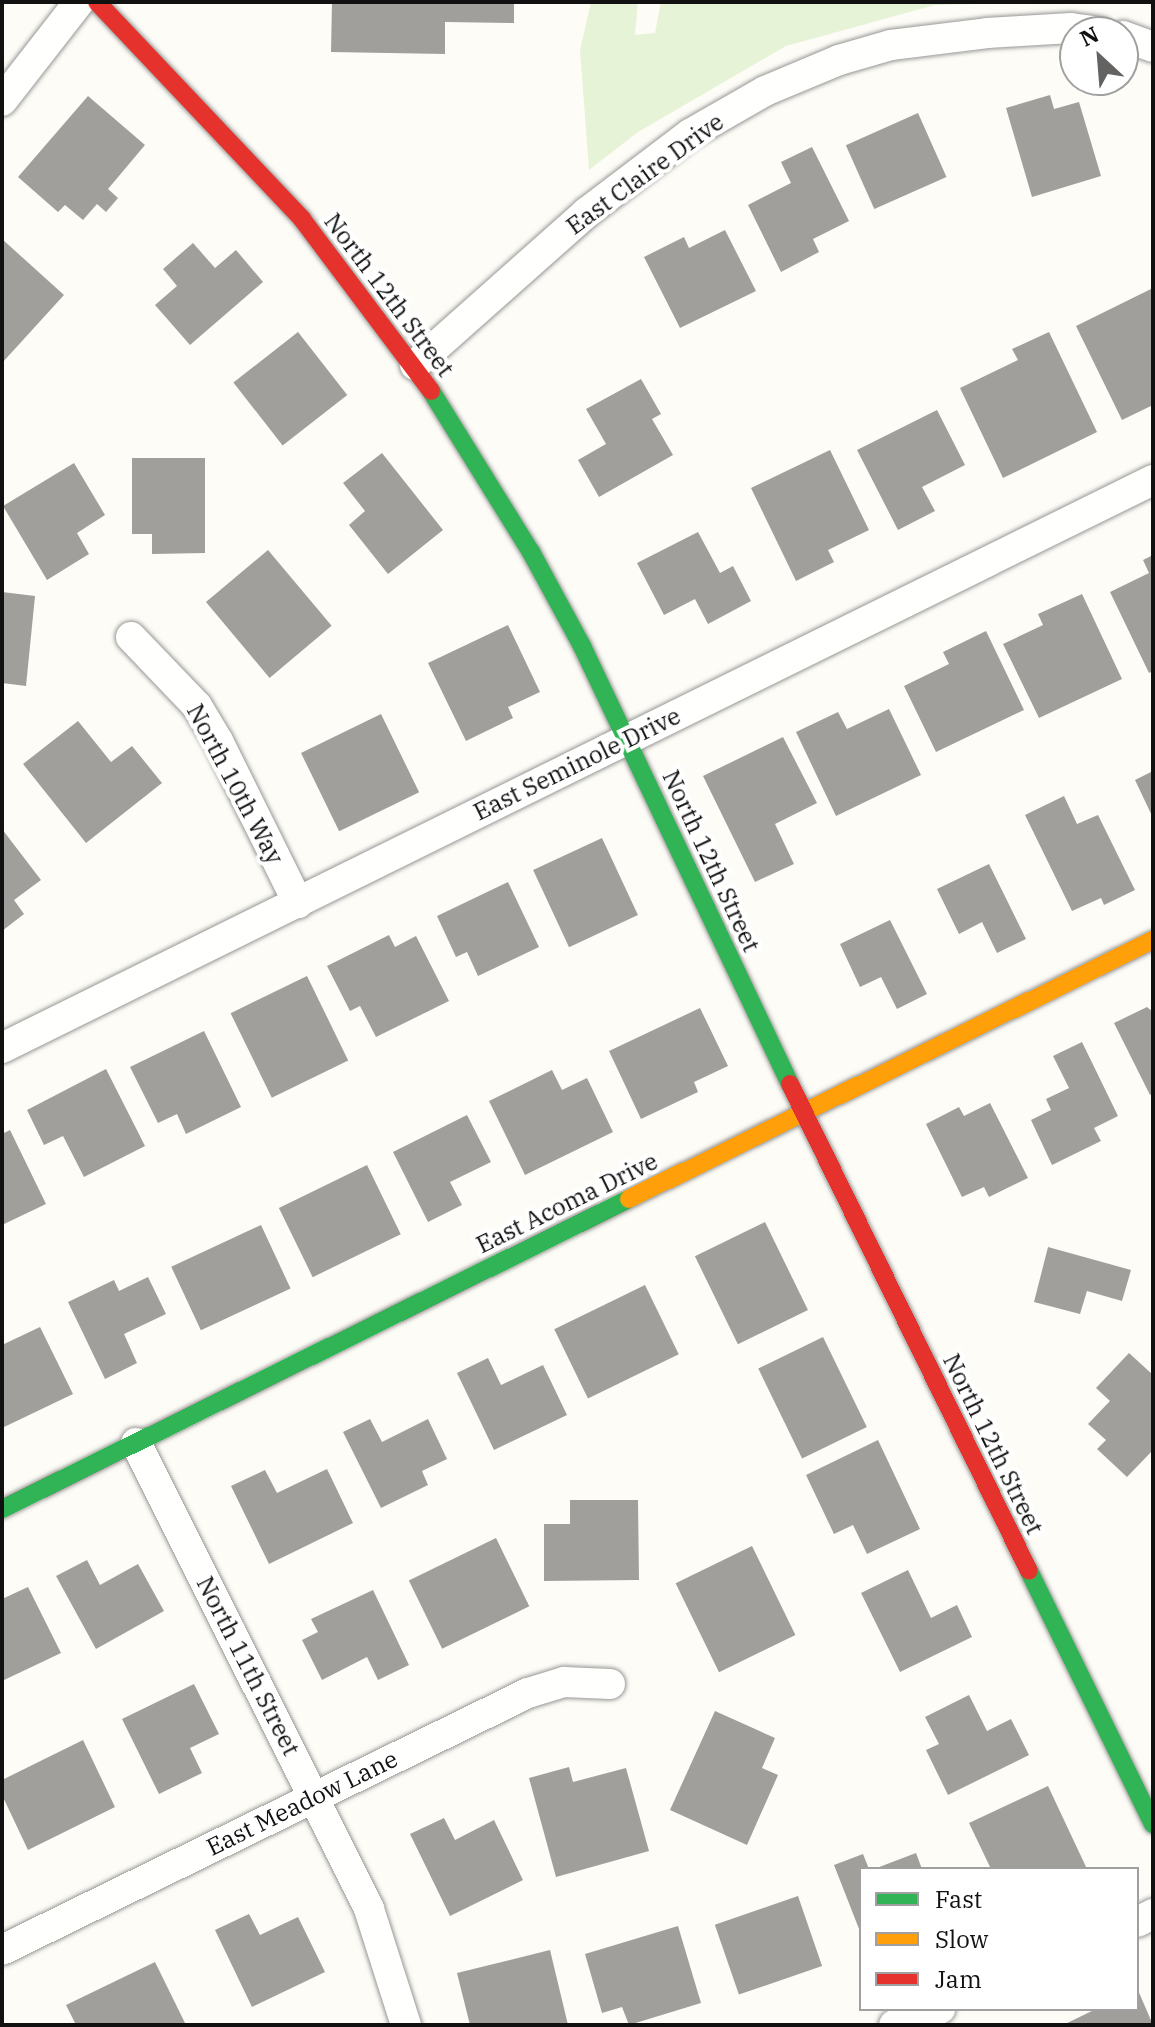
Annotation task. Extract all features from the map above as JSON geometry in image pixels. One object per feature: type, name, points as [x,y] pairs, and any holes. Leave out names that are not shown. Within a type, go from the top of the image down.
[{"type":"street","points":[[2,101],[67,13],[79,2]]},
{"type":"street","name":"North 12th Street","points":[[97,2],[302,219],[415,365],[531,552],[627,739],[804,1113],[1153,1824]]},
{"type":"street","name":"East Claire Drive","points":[[415,365],[586,213],[690,134],[765,91],[839,60],[891,45],[987,33],[1059,29]]},
{"type":"street","name":"East Seminole Drive","points":[[2,1048],[1153,480]]},
{"type":"street","name":"North 10th Way","points":[[131,637],[197,706],[218,741],[298,903]]},
{"type":"street","name":"East Acoma Drive","points":[[2,1509],[1153,940]]},
{"type":"street","name":"North 11th Street","points":[[136,1443],[369,1909],[406,2025]]},
{"type":"street","name":"East Meadow Lane","points":[[2,1950],[528,1693],[564,1682],[610,1684]]},
{"type":"street","points":[[894,2025],[934,2011]]},
{"type":"green space","points":[[591,2],[638,2],[635,35],[655,33],[661,2],[1067,2],[935,5],[786,46],[638,132],[589,170],[580,50]]},
{"type":"building","points":[[332,2],[514,2],[514,23],[445,22],[445,54],[331,52]]},
{"type":"building","points":[[1050,95],[1054,109],[1079,102],[1101,176],[1032,197],[1006,108]]},
{"type":"building","points":[[88,96],[145,145],[108,189],[118,198],[106,212],[97,204],[83,220],[65,205],[58,212],[18,177]]},
{"type":"building","points":[[918,113],[946,177],[874,209],[846,145]]},
{"type":"building","points":[[812,147],[849,221],[813,239],[819,252],[781,272],[748,205],[791,183],[781,162]]},
{"type":"building","points":[[725,230],[756,291],[680,328],[644,257],[684,237],[689,248]]},
{"type":"building","points":[[2,239],[64,295],[2,363]]},
{"type":"building","points":[[193,243],[215,268],[236,250],[263,282],[190,345],[155,305],[177,286],[163,269]]},
{"type":"building","points":[[1153,288],[1153,405],[1122,420],[1076,326]]},
{"type":"building","points":[[298,332],[347,395],[283,446],[233,382]]},
{"type":"building","points":[[1049,332],[1097,432],[1003,478],[960,388],[1018,360],[1012,349]]},
{"type":"building","points":[[641,379],[661,414],[652,419],[673,455],[599,497],[578,460],[606,444],[586,409]]},
{"type":"building","points":[[937,410],[965,465],[922,487],[935,511],[898,530],[857,450]]},
{"type":"building","points":[[830,450],[869,530],[828,550],[834,562],[796,581],[751,488]]},
{"type":"building","points":[[382,453],[443,530],[388,574],[349,525],[365,511],[343,483]]},
{"type":"building","points":[[132,458],[205,458],[205,553],[152,554],[152,534],[132,534]]},
{"type":"building","points":[[74,463],[105,515],[77,533],[89,554],[47,580],[3,506]]},
{"type":"building","points":[[698,532],[720,573],[733,566],[751,601],[708,624],[695,599],[664,615],[637,563]]},
{"type":"building","points":[[268,550],[332,626],[270,678],[206,602]]},
{"type":"building","points":[[1153,555],[1153,671],[1149,673],[1110,592],[1149,573],[1143,560]]},
{"type":"building","points":[[2,592],[35,596],[26,686],[2,683]]},
{"type":"building","points":[[1082,594],[1122,679],[1039,718],[1003,644],[1043,625],[1038,614]]},
{"type":"building","points":[[508,625],[540,692],[508,707],[513,718],[466,741],[428,663]]},
{"type":"building","points":[[986,631],[1024,710],[936,752],[904,686],[949,664],[943,652]]},
{"type":"building","points":[[889,709],[921,775],[836,816],[796,732],[838,712],[847,729]]},
{"type":"building","points":[[381,714],[419,792],[339,831],[301,753]]},
{"type":"building","points":[[78,721],[111,762],[132,746],[162,783],[86,843],[23,764]]},
{"type":"building","points":[[783,737],[817,803],[775,824],[794,864],[755,882],[703,776]]},
{"type":"building","points":[[1153,771],[1153,818],[1135,780]]},
{"type":"building","points":[[1064,796],[1077,824],[1098,815],[1135,890],[1104,905],[1101,898],[1072,911],[1025,815]]},
{"type":"building","points":[[2,829],[41,880],[14,900],[24,914],[2,931]]},
{"type":"building","points":[[602,838],[638,915],[569,947],[533,870]]},
{"type":"building","points":[[989,864],[1026,939],[997,953],[982,922],[959,934],[937,889]]},
{"type":"building","points":[[508,882],[539,947],[478,976],[467,952],[456,957],[437,916]]},
{"type":"building","points":[[890,920],[927,994],[897,1009],[881,977],[860,987],[840,944]]},
{"type":"building","points":[[389,935],[395,947],[416,936],[449,1001],[376,1037],[360,1006],[350,1011],[327,966]]},
{"type":"building","points":[[307,976],[348,1060],[272,1098],[231,1013]]},
{"type":"building","points":[[1147,1007],[1153,1012],[1153,1093],[1150,1095],[1114,1023]]},
{"type":"building","points":[[700,1008],[728,1066],[694,1082],[698,1092],[641,1119],[609,1051]]},
{"type":"building","points":[[204,1031],[241,1107],[186,1134],[177,1114],[158,1123],[130,1067]]},
{"type":"building","points":[[1082,1042],[1118,1116],[1094,1128],[1101,1141],[1052,1165],[1031,1120],[1051,1110],[1046,1099],[1069,1088],[1053,1056]]},
{"type":"building","points":[[106,1069],[145,1146],[84,1177],[63,1136],[44,1145],[27,1110]]},
{"type":"building","points":[[552,1070],[562,1090],[587,1078],[613,1132],[525,1175],[489,1101]]},
{"type":"building","points":[[990,1103],[1028,1178],[989,1197],[984,1187],[962,1197],[926,1124],[959,1107],[964,1116]]},
{"type":"building","points":[[467,1115],[491,1162],[450,1182],[462,1205],[428,1222],[393,1152]]},
{"type":"building","points":[[10,1130],[46,1204],[2,1225],[2,1134]]},
{"type":"building","points":[[367,1165],[401,1234],[313,1277],[279,1208]]},
{"type":"building","points":[[765,1222],[808,1310],[738,1344],[695,1256]]},
{"type":"building","points":[[261,1225],[291,1288],[201,1330],[171,1267]]},
{"type":"building","points":[[1048,1247],[1131,1270],[1122,1301],[1087,1291],[1080,1314],[1034,1302]]},
{"type":"building","points":[[148,1277],[166,1314],[124,1334],[137,1363],[105,1379],[68,1302],[114,1280],[119,1291]]},
{"type":"building","points":[[645,1285],[679,1354],[588,1398],[554,1329]]},
{"type":"building","points":[[40,1327],[73,1394],[2,1428],[2,1345]]},
{"type":"building","points":[[823,1337],[867,1427],[802,1458],[758,1369]]},
{"type":"building","points":[[1129,1353],[1153,1375],[1153,1450],[1127,1477],[1097,1449],[1106,1440],[1088,1424],[1110,1401],[1096,1388]]},
{"type":"building","points":[[488,1358],[501,1385],[543,1365],[567,1415],[494,1450],[457,1373]]},
{"type":"building","points":[[370,1419],[382,1442],[428,1419],[447,1459],[422,1471],[428,1485],[381,1508],[343,1432]]},
{"type":"building","points":[[878,1440],[920,1529],[867,1554],[853,1525],[834,1534],[806,1475]]},
{"type":"building","points":[[327,1469],[353,1523],[269,1564],[231,1486],[265,1470],[277,1493]]},
{"type":"building","points":[[570,1500],[638,1500],[639,1580],[544,1581],[544,1524],[570,1524]]},
{"type":"building","points":[[496,1538],[529,1606],[442,1649],[409,1581]]},
{"type":"building","points":[[752,1546],[795,1635],[719,1672],[676,1583]]},
{"type":"building","points":[[87,1560],[100,1585],[138,1564],[164,1611],[96,1649],[56,1576]]},
{"type":"building","points":[[908,1570],[931,1618],[957,1605],[972,1637],[900,1672],[861,1593]]},
{"type":"building","points":[[28,1587],[61,1653],[2,1681],[2,1599]]},
{"type":"building","points":[[373,1590],[409,1665],[378,1680],[367,1657],[322,1680],[302,1640],[318,1632],[311,1619]]},
{"type":"building","points":[[194,1684],[219,1734],[190,1748],[202,1773],[159,1794],[122,1719]]},
{"type":"building","points":[[969,1695],[987,1731],[1011,1719],[1029,1755],[948,1795],[926,1750],[939,1744],[925,1717]]},
{"type":"building","points":[[715,1711],[775,1738],[762,1768],[778,1775],[747,1845],[670,1810]]},
{"type":"building","points":[[83,1740],[115,1807],[28,1850],[2,1795],[2,1780]]},
{"type":"building","points":[[569,1767],[573,1782],[626,1768],[649,1851],[556,1877],[529,1778]]},
{"type":"building","points":[[1048,1786],[1086,1867],[990,1867],[969,1823]]},
{"type":"building","points":[[444,1818],[455,1840],[494,1820],[523,1880],[450,1916],[410,1834]]},
{"type":"building","points":[[916,1853],[921,1867],[879,1867]]},
{"type":"building","points":[[863,1854],[868,1867],[859,1867],[859,1929],[834,1865]]},
{"type":"building","points":[[798,1896],[822,1966],[739,1995],[715,1925]]},
{"type":"building","points":[[249,1914],[260,1935],[298,1917],[325,1972],[252,2007],[215,1930]]},
{"type":"building","points":[[678,1926],[701,2003],[629,2025],[622,2007],[602,2013],[585,1954]]},
{"type":"building","points":[[550,1950],[568,2025],[470,2025],[457,1973]]},
{"type":"building","points":[[155,1962],[186,2025],[76,2025],[66,2005]]},
{"type":"building","points":[[1139,1993],[1153,2025],[1063,2025],[1092,2011],[1139,2011]]},
{"type":"traffic: fast","points":[[431,391],[531,552],[582,646],[790,1084]]},
{"type":"traffic: fast","points":[[2,1509],[629,1199]]},
{"type":"traffic: fast","points":[[1029,1571],[1153,1824]]},
{"type":"traffic: slow","points":[[629,1199],[1153,940]]},
{"type":"traffic: jam","points":[[97,2],[302,219],[431,391]]},
{"type":"traffic: jam","points":[[790,1084],[1029,1571]]}]
